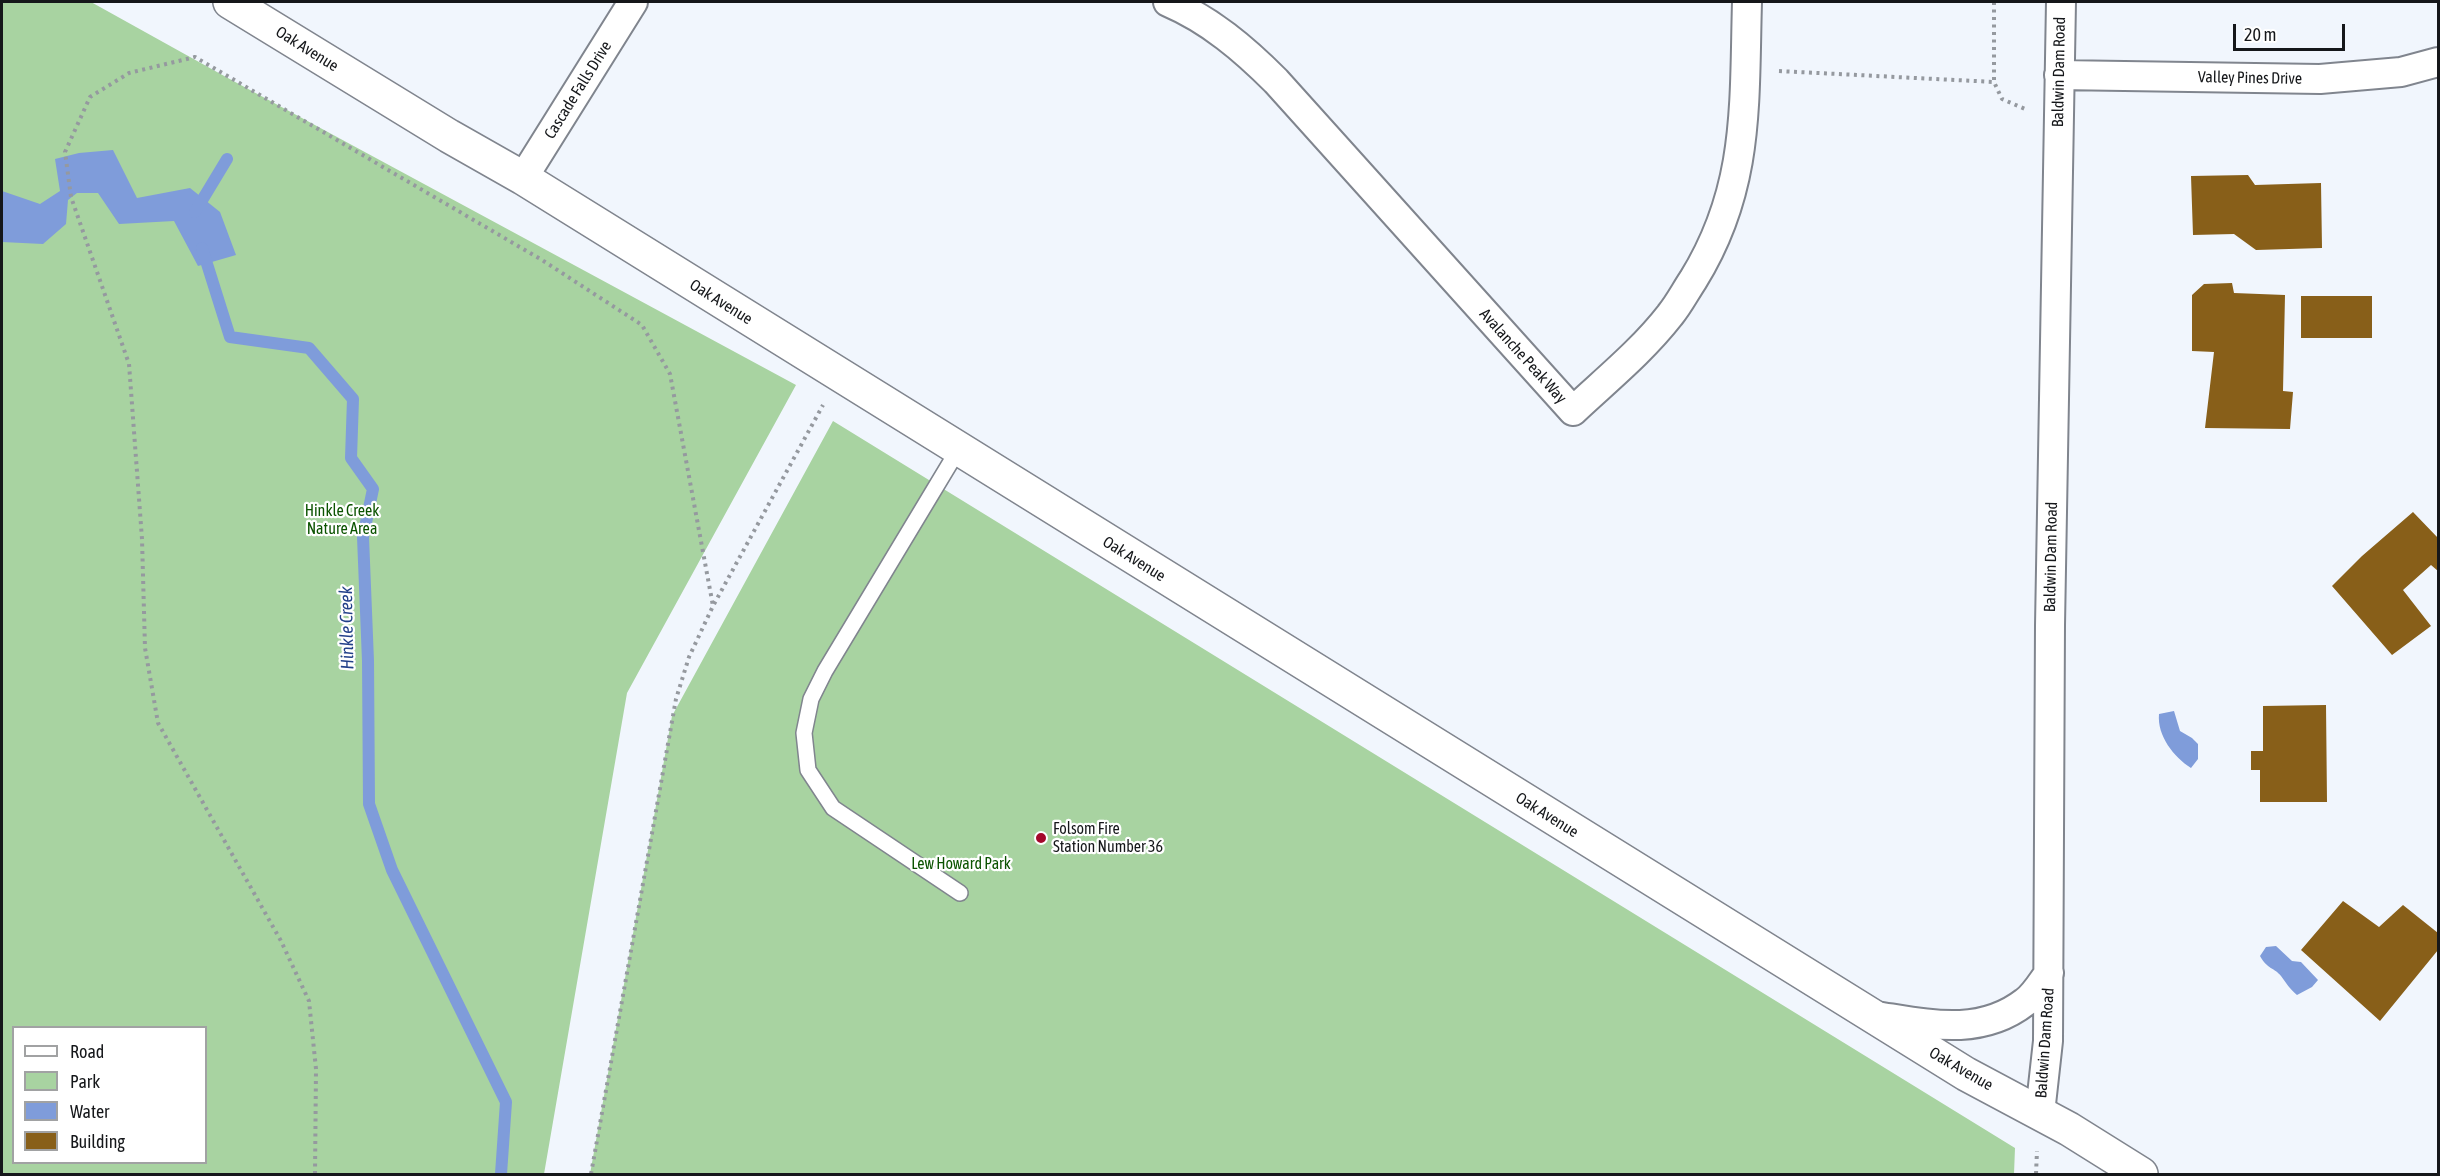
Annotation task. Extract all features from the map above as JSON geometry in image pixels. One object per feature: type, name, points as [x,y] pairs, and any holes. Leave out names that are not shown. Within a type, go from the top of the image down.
[{"type":"main road","name":"Oak Avenue","points":[[230,2],[448,136],[523,178],[1966,1074],[2069,1129],[2141,1174]]},
{"type":"street","name":"Cascade Falls Drive","points":[[523,178],[633,2]]},
{"type":"street","name":"Avalanche Peak Way","points":[[1168,2],[1209,10],[1276,81],[1573,411],[1642,347],[1672,313],[1707,256],[1725,215],[1737,172],[1744,128],[1747,2]]},
{"type":"street","name":"Baldwin Dam Road","points":[[2040,1113],[2048,1041],[2050,625],[2061,2]]},
{"type":"street","name":"Valley Pines Drive","points":[[2059,75],[2320,79],[2402,72],[2439,62]]},
{"type":"street","points":[[1871,1015],[1944,1027],[1981,1023],[2000,1017],[2027,1001],[2049,973]]},
{"type":"lane","points":[[958,450],[825,671],[811,699],[804,733],[808,770],[833,808],[960,893]]},
{"type":"path","points":[[1994,2],[1994,82],[2002,99],[2026,110],[2059,114]]},
{"type":"path","points":[[315,1174],[316,1069],[309,1001],[281,941],[158,723],[144,648],[142,539],[129,363],[71,197],[65,152],[90,97],[129,73],[195,57],[542,260],[642,325],[670,374],[713,606]]},
{"type":"path","points":[[1745,70],[1994,82]]},
{"type":"path","points":[[591,1174],[676,699],[689,657],[713,606],[839,376]]},
{"type":"green space","name":"Hinkle Creek Nature Area","points":[[2,2],[91,2],[796,385],[627,693],[544,1174],[2,1174]]},
{"type":"green space","name":"Lew Howard Park","points":[[833,421],[2015,1148],[2014,1174],[590,1174],[672,716]]},
{"type":"water","points":[[113,150],[137,198],[190,188],[220,212],[236,255],[198,266],[174,221],[119,224],[98,193],[77,193],[68,200],[66,224],[43,244],[2,242],[2,191],[40,204],[60,191],[55,159],[79,153]]},
{"type":"water","points":[[2174,711],[2180,731],[2198,744],[2198,759],[2191,768],[2173,752],[2161,730],[2159,714]]},
{"type":"water","points":[[2276,946],[2292,961],[2301,962],[2318,980],[2312,987],[2297,995],[2279,973],[2265,963],[2260,956],[2266,947]]},
{"type":"building","points":[[2248,175],[2255,185],[2321,183],[2322,248],[2256,250],[2234,234],[2193,235],[2191,176]]},
{"type":"building","points":[[2232,283],[2234,293],[2285,295],[2283,391],[2293,392],[2290,429],[2205,428],[2214,352],[2192,351],[2192,295],[2204,284]]},
{"type":"building","points":[[2301,296],[2372,296],[2372,338],[2301,338]]},
{"type":"building","points":[[2413,512],[2438,538],[2438,571],[2431,565],[2403,590],[2431,626],[2392,655],[2332,586],[2362,556]]},
{"type":"building","points":[[2326,705],[2327,802],[2260,802],[2260,770],[2251,770],[2251,751],[2263,751],[2263,706]]},
{"type":"building","points":[[2343,901],[2379,927],[2403,905],[2438,933],[2438,950],[2380,1021],[2301,950]]},
{"type":"waterway","name":"Hinkle Creek","points":[[195,212],[227,159]]},
{"type":"waterway","name":"Hinkle Creek","points":[[202,248],[230,337],[309,348],[353,399],[351,458],[373,489],[363,537],[368,661],[369,804],[392,870],[506,1102],[501,1174]]},
{"type":"place","name":"Folsom Fire Station Number 36","points":[[1041,838]]}]
